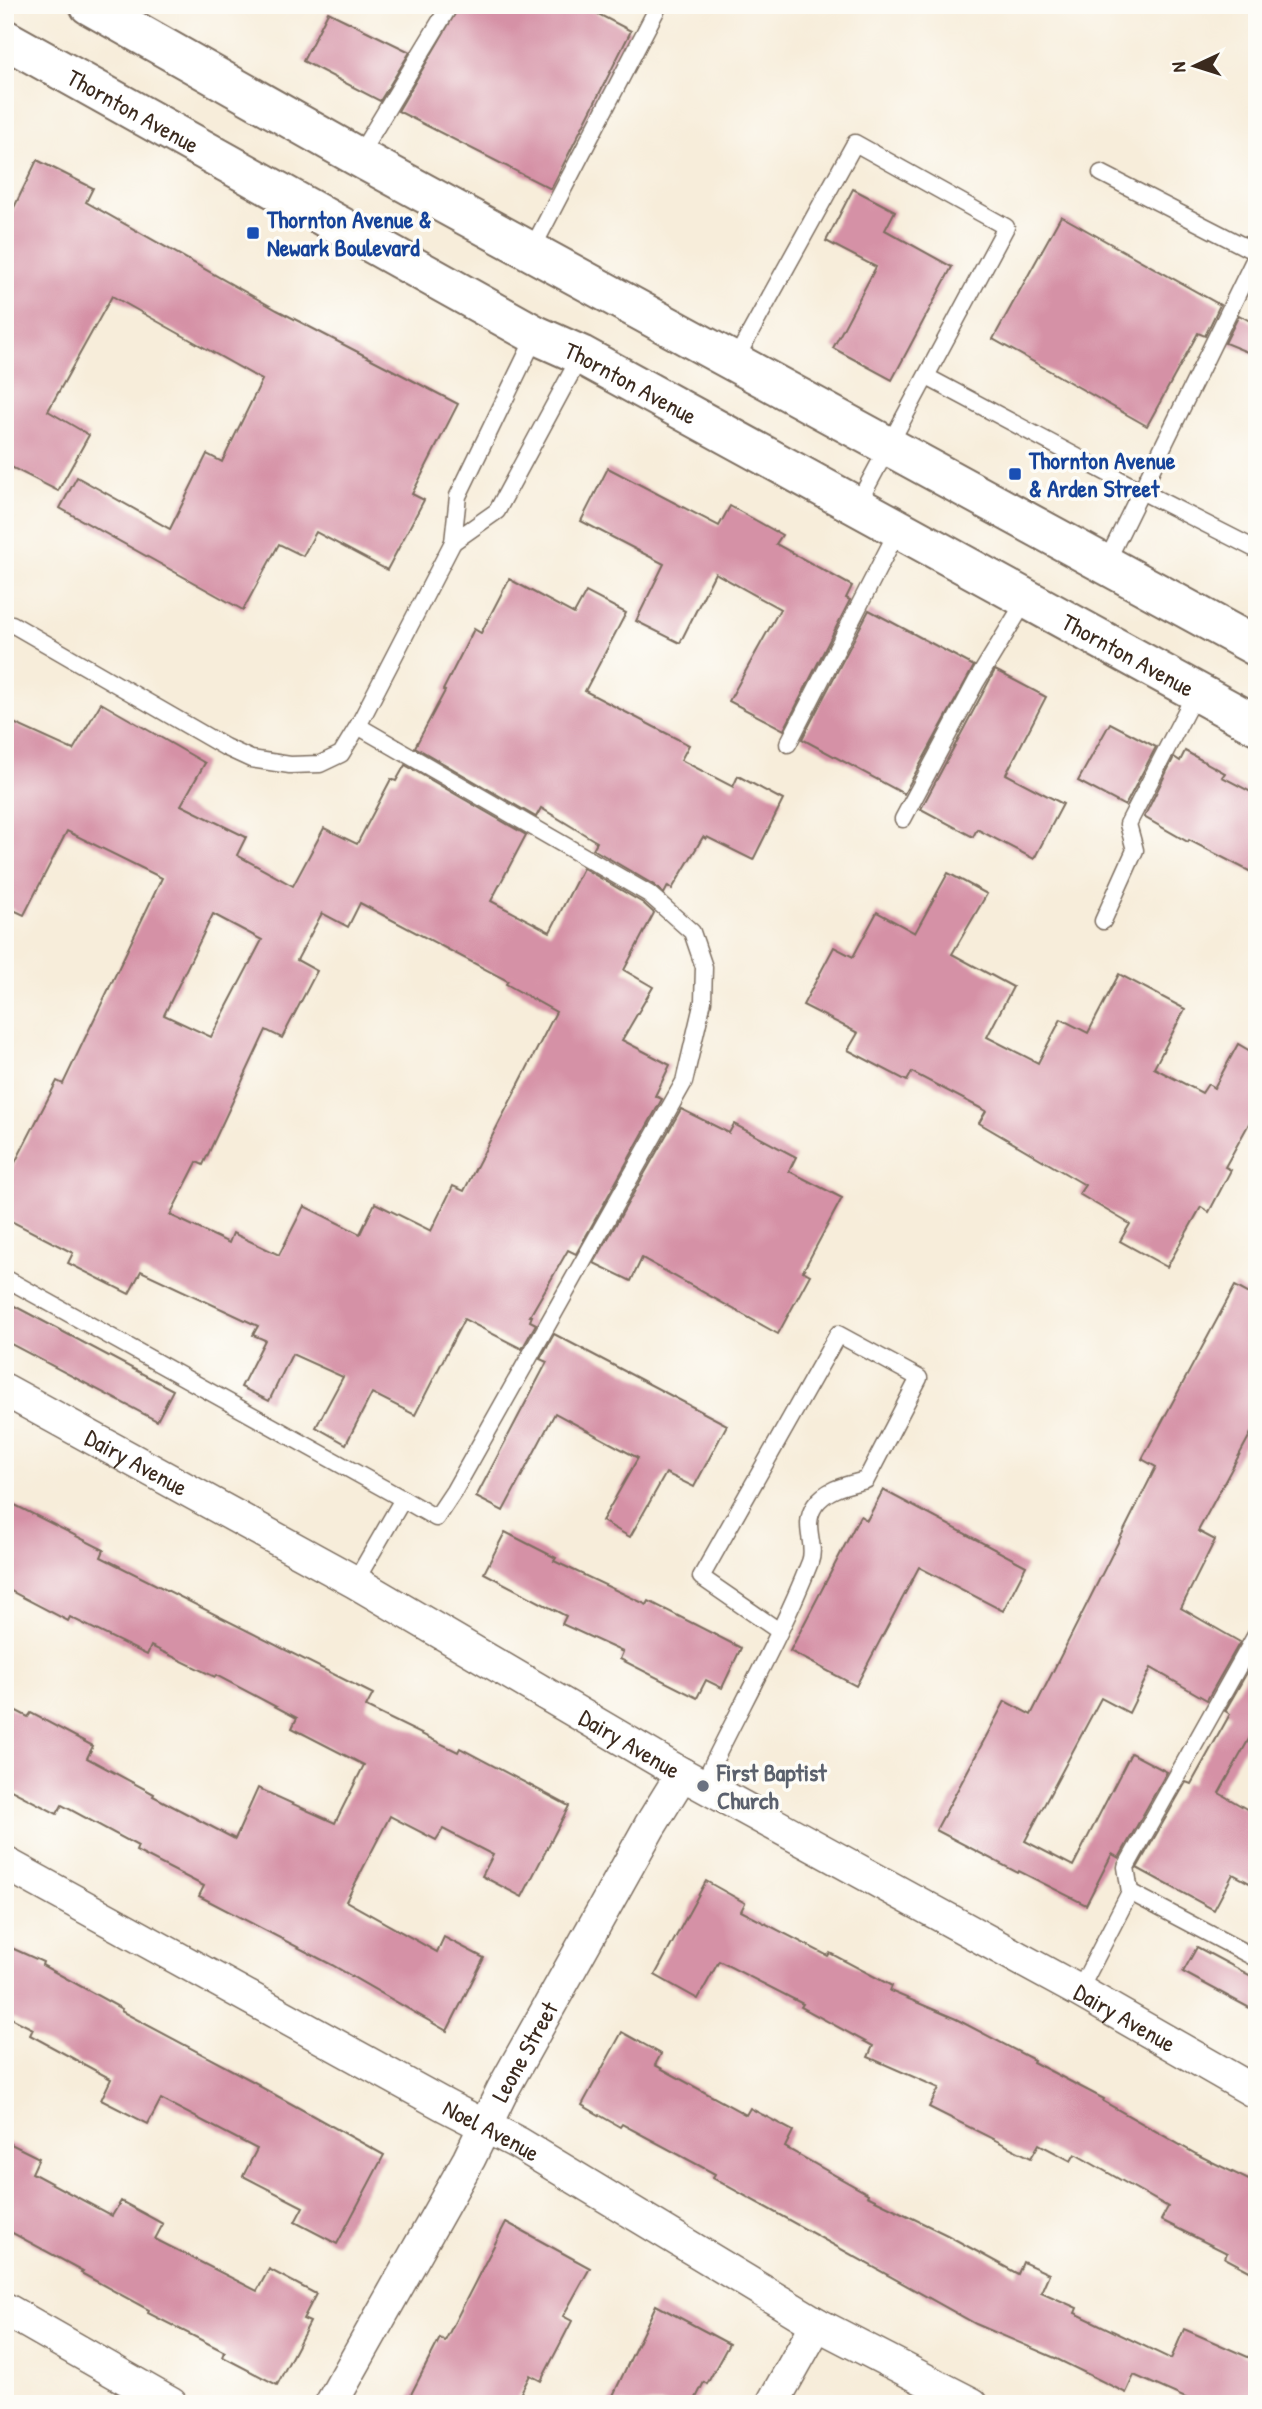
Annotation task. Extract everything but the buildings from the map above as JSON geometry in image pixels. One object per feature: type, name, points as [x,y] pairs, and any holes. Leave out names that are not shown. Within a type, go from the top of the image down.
[{"type":"main road","points":[[89,5],[358,157],[1257,647]]},
{"type":"main road","name":"Thornton Avenue","points":[[5,39],[536,334],[581,355],[1257,725]]},
{"type":"street","name":"Dairy Avenue","points":[[5,1391],[355,1582],[692,1779],[1079,1991],[1257,2093]]},
{"type":"street","name":"Leone Street","points":[[331,2404],[463,2170],[503,2089],[650,1825],[692,1779]]},
{"type":"street","name":"Noel Avenue","points":[[5,1863],[518,2143],[817,2324],[972,2404]]},
{"type":"street","points":[[5,2309],[172,2404]]},
{"type":"street","points":[[772,2404],[817,2324]]},
{"type":"lane","points":[[358,157],[450,5]]},
{"type":"lane","points":[[531,251],[659,5]]},
{"type":"lane","points":[[734,362],[855,143],[1006,227],[857,505]]},
{"type":"lane","points":[[1101,173],[1257,253],[1105,565]]},
{"type":"lane","points":[[5,627],[12,624],[225,747],[251,759],[290,765],[320,764],[341,754],[453,542],[458,496],[536,334]]},
{"type":"lane","points":[[453,542],[497,511],[581,355]]},
{"type":"lane","points":[[927,377],[1257,550]]},
{"type":"lane","points":[[788,744],[899,528]]},
{"type":"lane","points":[[903,819],[976,682],[1027,598]]},
{"type":"lane","points":[[1103,921],[1135,850],[1129,824],[1196,691]]},
{"type":"lane","points":[[5,1278],[436,1518],[454,1491],[684,1082],[704,1001],[704,967],[692,932],[649,894],[358,726]]},
{"type":"lane","points":[[692,1779],[779,1631],[812,1558],[807,1526],[814,1506],[828,1491],[866,1480],[919,1378],[838,1334],[701,1577],[779,1631]]},
{"type":"lane","points":[[355,1582],[403,1499]]},
{"type":"lane","points":[[1079,1991],[1130,1892],[1126,1867],[1257,1633]]},
{"type":"lane","points":[[1130,1892],[1257,1959]]},
{"type":"place","name":"Thornton Avenue & Newark Boulevard","points":[[253,233]]},
{"type":"place","name":"Thornton Avenue & Arden Street","points":[[1015,474]]},
{"type":"place","name":"First Baptist Church","points":[[703,1786]]}]
